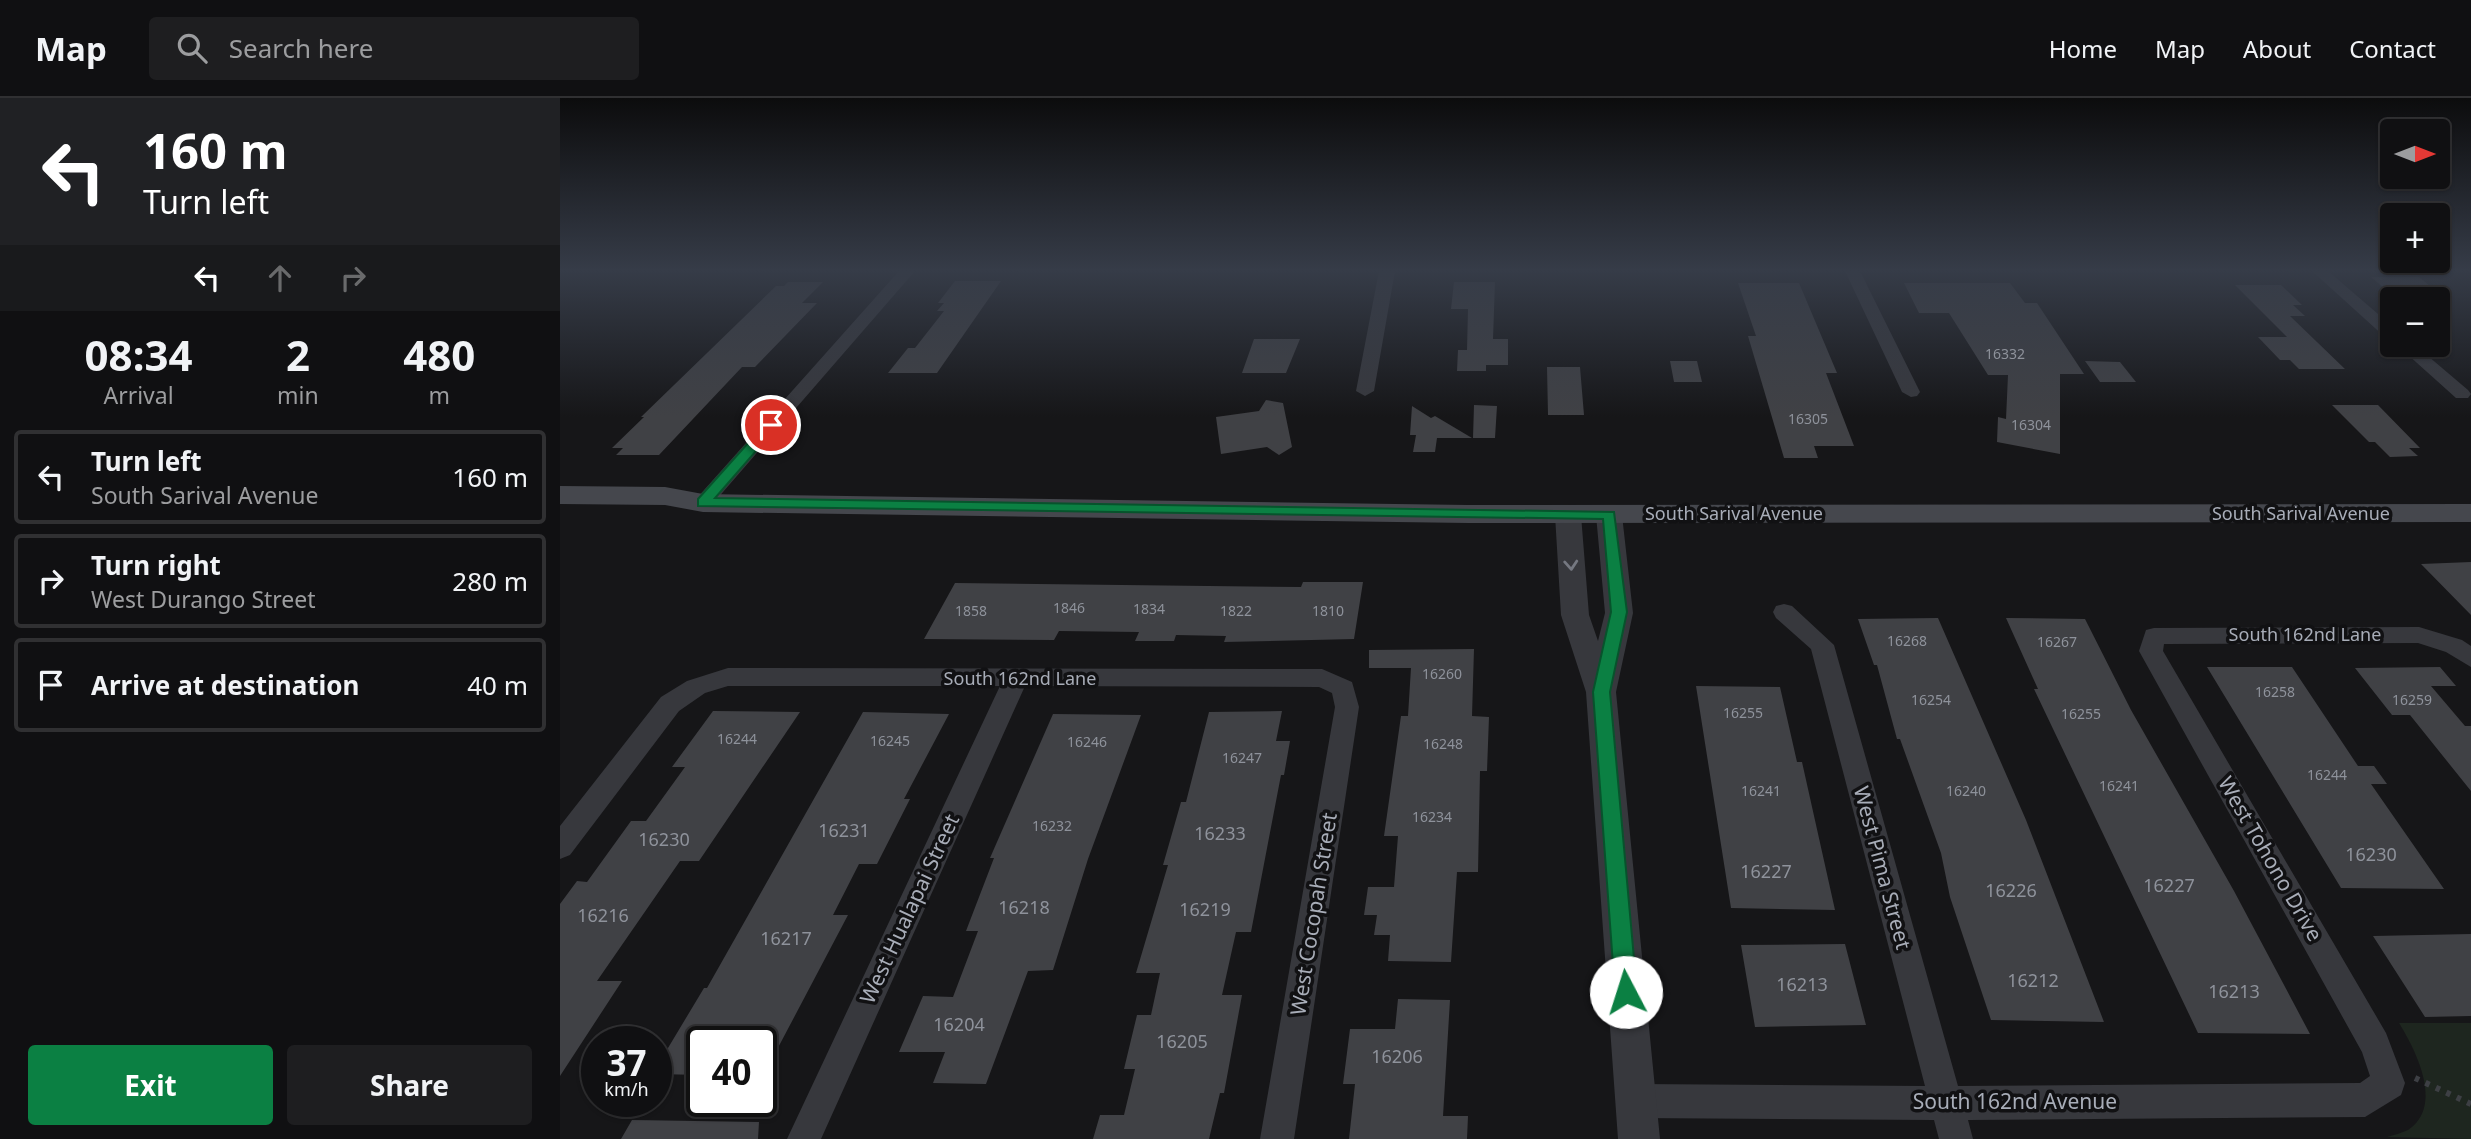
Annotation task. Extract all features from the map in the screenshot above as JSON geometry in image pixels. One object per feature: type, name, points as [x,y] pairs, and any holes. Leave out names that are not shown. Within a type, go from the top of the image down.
[{"type":"main road","name":"South Sarival Avenue","points":[[560,495],[665,496],[704,503],[1568,515],[2471,513]]},
{"type":"main road","name":"South Sarival Avenue","points":[[560,514],[653,514],[704,503]]},
{"type":"street","points":[[704,503],[864,320]]},
{"type":"street","points":[[1365,390],[1378,320]]},
{"type":"street","points":[[1876,320],[1911,392]]},
{"type":"street","points":[[2418,357],[2462,394]]},
{"type":"street","points":[[1568,515],[1575,615],[1601,692],[1639,1139]]},
{"type":"street","points":[[1601,692],[1619,612],[1609,515]]},
{"type":"street","name":"West Pima Street","points":[[1784,612],[1822,645],[1956,1139]]},
{"type":"street","name":"South 162nd Lane","points":[[2154,636],[2419,635],[2463,652]]},
{"type":"street","name":"West Tohono Drive","points":[[2154,636],[2151,651],[2375,1044],[2389,1083]]},
{"type":"street","name":"South 162nd Lane","points":[[560,847],[670,704],[696,687],[728,677],[1322,678],[1343,688]]},
{"type":"street","name":"West Hualapai Street","points":[[804,1139],[1016,679]]},
{"type":"street","name":"West Cocopah Street","points":[[1277,1139],[1348,706],[1343,688]]},
{"type":"street","name":"South 162nd Avenue","points":[[1636,1101],[1946,1103],[2365,1100],[2389,1083]]},
{"type":"path","points":[[2389,1083],[2416,1078],[2471,1104]]},
{"type":"shaded area","points":[[2399,1023],[2471,1023],[2471,1139],[2387,1137],[2408,1130],[2419,1120],[2426,1092],[2419,1062]]},
{"type":"building","points":[[741,320],[801,320],[755,367],[742,367],[659,455],[616,455],[623,448],[612,448],[644,417],[641,417]]},
{"type":"building","points":[[937,320],[974,320],[937,373],[888,373],[908,348],[915,348]]},
{"type":"building","points":[[1468,320],[1494,320],[1493,339],[1508,339],[1508,365],[1486,365],[1486,371],[1457,371],[1458,350],[1467,350]]},
{"type":"building","points":[[1750,320],[1814,320],[1837,373],[1826,373],[1854,446],[1814,446],[1818,458],[1784,458],[1748,336],[1756,336]]},
{"type":"building","points":[[1953,320],[2048,320],[2084,374],[2060,374],[2060,454],[1997,442],[1998,417],[2006,419],[2008,375],[1988,375]]},
{"type":"building","points":[[2270,320],[2294,320],[2345,369],[2299,369],[2290,360],[2280,360],[2258,337],[2287,337]]},
{"type":"building","points":[[1254,339],[1300,339],[1286,373],[1242,373]]},
{"type":"building","points":[[1670,361],[1697,361],[1702,382],[1674,382]]},
{"type":"building","points":[[2085,361],[2120,362],[2136,382],[2100,382]]},
{"type":"building","points":[[1547,367],[1580,367],[1584,415],[1548,415]]},
{"type":"building","points":[[1266,400],[1283,403],[1292,447],[1279,455],[1267,447],[1221,454],[1216,417],[1259,411]]},
{"type":"building","points":[[1474,405],[1497,406],[1495,438],[1473,438]]},
{"type":"building","points":[[2332,405],[2378,405],[2420,448],[2409,448],[2418,456],[2390,457],[2375,442],[2369,442]]},
{"type":"building","points":[[1412,406],[1472,438],[1437,438],[1435,452],[1413,452],[1416,435],[1410,435]]},
{"type":"building","points":[[2471,562],[2471,615],[2421,564]]},
{"type":"building","points":[[1303,582],[1363,582],[1354,639],[1224,642],[1226,636],[1176,635],[1174,641],[1135,641],[1139,632],[1059,631],[1054,640],[924,639],[955,583],[1301,587]]},
{"type":"building","points":[[1938,618],[2026,820],[2104,1022],[1991,1020],[1950,897],[1941,853],[1900,739],[1897,739],[1877,665],[1874,665],[1858,619]]},
{"type":"building","points":[[2006,618],[2085,619],[2131,710],[2234,891],[2310,1034],[2198,1033],[2034,689],[2038,689]]},
{"type":"building","points":[[1474,649],[1472,716],[1489,717],[1487,771],[1480,771],[1478,872],[1457,872],[1451,962],[1388,961],[1390,935],[1374,935],[1377,915],[1364,915],[1368,887],[1394,887],[1398,836],[1384,836],[1401,716],[1408,716],[1411,668],[1369,668],[1369,650]]},
{"type":"building","points":[[2207,667],[2292,667],[2358,766],[2374,766],[2387,784],[2371,784],[2444,889],[2341,888]]},
{"type":"building","points":[[2440,667],[2456,686],[2431,686],[2465,726],[2471,726],[2471,791],[2410,715],[2392,715],[2355,668]]},
{"type":"building","points":[[1696,686],[1780,687],[1797,762],[1802,762],[1835,910],[1731,908]]},
{"type":"building","points":[[713,711],[800,712],[699,861],[680,861],[597,981],[622,981],[593,1026],[581,1026],[581,1044],[560,1076],[560,904],[577,881],[587,882],[631,821],[646,821],[685,767],[672,767]]},
{"type":"building","points":[[1282,711],[1276,741],[1290,741],[1251,932],[1236,932],[1222,995],[1242,995],[1224,1093],[1220,1093],[1209,1139],[1093,1139],[1100,1115],[1124,1115],[1135,1069],[1124,1069],[1137,1015],[1151,1015],[1160,973],[1136,973],[1168,865],[1163,865],[1181,802],[1186,802],[1209,712]]},
{"type":"building","points":[[863,712],[949,714],[904,799],[910,799],[877,864],[859,864],[833,915],[848,915],[777,1050],[777,1026],[686,1026],[686,1075],[672,1074],[672,1041],[704,988],[707,988]]},
{"type":"building","points":[[1053,714],[1141,715],[1088,859],[1053,970],[1028,971],[986,1084],[933,1083],[945,1052],[899,1052],[923,996],[953,997],[978,931],[966,931],[994,858],[990,858]]},
{"type":"building","points":[[2471,934],[2471,1016],[2425,1017],[2373,936]]},
{"type":"building","points":[[1845,944],[1866,1025],[1755,1027],[1741,945]]},
{"type":"building","points":[[1398,999],[1450,1000],[1443,1116],[1468,1116],[1467,1139],[1349,1139],[1355,1084],[1343,1084],[1350,1029],[1395,1029]]},
{"type":"building","points":[[632,1120],[759,1122],[758,1139],[621,1139]]},
{"type":"route","points":[[771,425],[704,503],[1609,515],[1619,612],[1601,692],[1626,992]]}]
